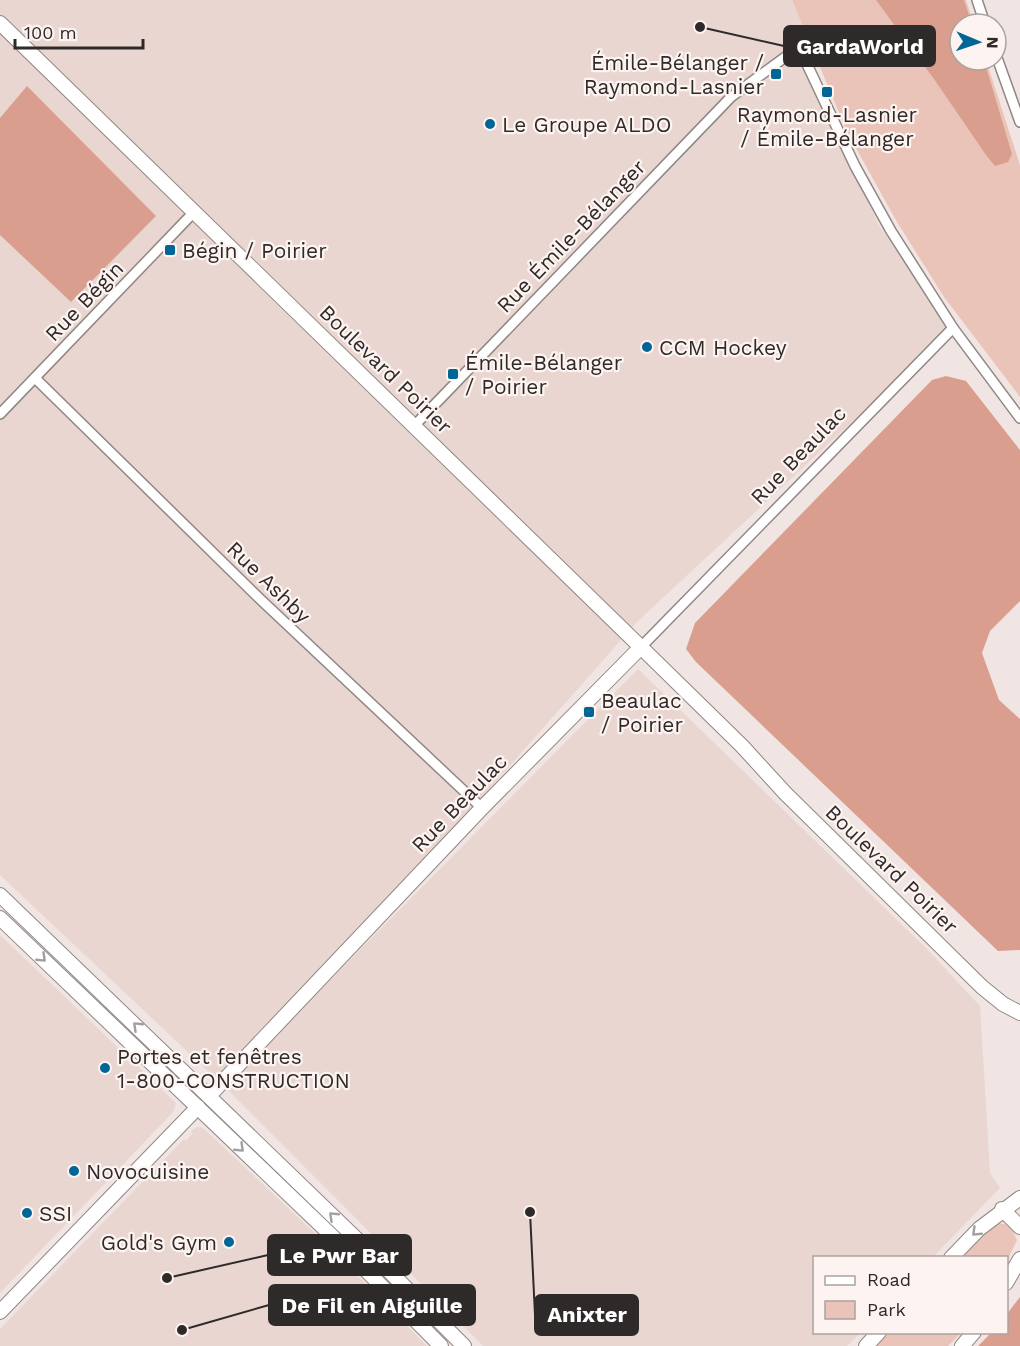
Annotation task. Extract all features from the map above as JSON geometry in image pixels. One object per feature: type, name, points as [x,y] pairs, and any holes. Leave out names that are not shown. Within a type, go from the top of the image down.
[{"type":"street","name":"Boulevard Poirier","points":[[0,23],[742,746],[813,809],[959,952],[987,983],[1020,1004]]},
{"type":"street","name":"Rue Émile-Bélanger","points":[[414,426],[731,98],[788,55],[796,55],[805,60],[870,194],[953,328]]},
{"type":"street","points":[[1003,72],[1017,103],[1020,122]]},
{"type":"street","name":"Rue Bégin","points":[[0,414],[194,212]]},
{"type":"street","points":[[953,328],[1020,418]]},
{"type":"street","name":"Rue Beaulac","points":[[0,1312],[482,808],[953,328]]},
{"type":"street","name":"Rue Ashby","points":[[35,378],[260,599],[482,808]]},
{"type":"street","name":"Boulevard Poirier","points":[[742,746],[785,793],[982,987],[1003,1004],[1020,1013]]},
{"type":"street","points":[[0,895],[464,1346]]},
{"type":"street","points":[[0,918],[353,1256],[441,1346]]},
{"type":"street","points":[[952,1256],[1002,1209],[1020,1198]]},
{"type":"street","points":[[1002,1209],[1020,1227]]},
{"type":"street","points":[[1008,1280],[1020,1259]]},
{"type":"street","points":[[866,1346],[877,1334]]},
{"type":"street","points":[[962,1346],[972,1334]]},
{"type":"shaded area","points":[[0,0],[792,0],[805,30],[812,83],[880,227],[953,328],[637,622],[236,1075],[638,669],[928,950],[980,1006],[990,1173],[1000,1188],[934,1256],[813,1256],[813,1334],[859,1334],[847,1346],[483,1346],[225,1087],[0,875]]},
{"type":"shaded area","points":[[876,0],[964,0],[968,12],[948,12],[948,72],[988,72],[1012,154],[1008,162],[995,166]]},
{"type":"shaded area","points":[[27,86],[156,216],[71,302],[0,235],[0,118]]},
{"type":"shaded area","points":[[946,376],[966,381],[1020,450],[1020,601],[990,631],[982,653],[999,700],[1020,719],[1020,950],[998,951],[696,662],[686,649],[695,623],[932,380]]},
{"type":"shaded area","points":[[0,935],[176,1103],[173,1112],[0,1293]]},
{"type":"shaded area","points":[[197,1127],[203,1128],[320,1238],[427,1346],[0,1346],[0,1329],[184,1139],[186,1141],[192,1134],[191,1131]]},
{"type":"shaded area","points":[[1020,1297],[1020,1346],[978,1346],[990,1334],[1008,1334],[1008,1313]]},
{"type":"green space","points":[[792,0],[966,0],[970,12],[948,12],[948,72],[990,72],[1020,165],[1020,397],[944,297],[897,222],[847,132]]},
{"type":"green space","points":[[997,1223],[1005,1224],[1017,1240],[1008,1259],[1008,1256],[960,1256],[974,1241]]},
{"type":"green space","points":[[885,1334],[960,1334],[948,1346],[874,1346]]},
{"type":"place","name":"GardaWorld","points":[[700,27]]},
{"type":"place","name":"Émile-Bélanger / Raymond-Lasnier","points":[[776,74]]},
{"type":"place","name":"Raymond-Lasnier / Émile-Bélanger","points":[[827,92]]},
{"type":"place","name":"Le Groupe ALDO","points":[[490,124]]},
{"type":"place","name":"Bégin / Poirier","points":[[170,250]]},
{"type":"place","name":"CCM Hockey","points":[[647,347]]},
{"type":"place","name":"Émile-Bélanger / Poirier","points":[[453,374]]},
{"type":"place","name":"Beaulac / Poirier","points":[[589,712]]},
{"type":"place","name":"Portes et fenêtres 1-800-CONSTRUCTION","points":[[105,1068]]},
{"type":"place","name":"Novocuisine","points":[[74,1171]]},
{"type":"place","name":"Anixter","points":[[530,1212]]},
{"type":"place","name":"SSI","points":[[27,1213]]},
{"type":"place","name":"Gold's Gym","points":[[229,1242]]},
{"type":"place","name":"Le Pwr Bar","points":[[167,1278]]},
{"type":"place","name":"De Fil en Aiguille","points":[[182,1330]]}]
